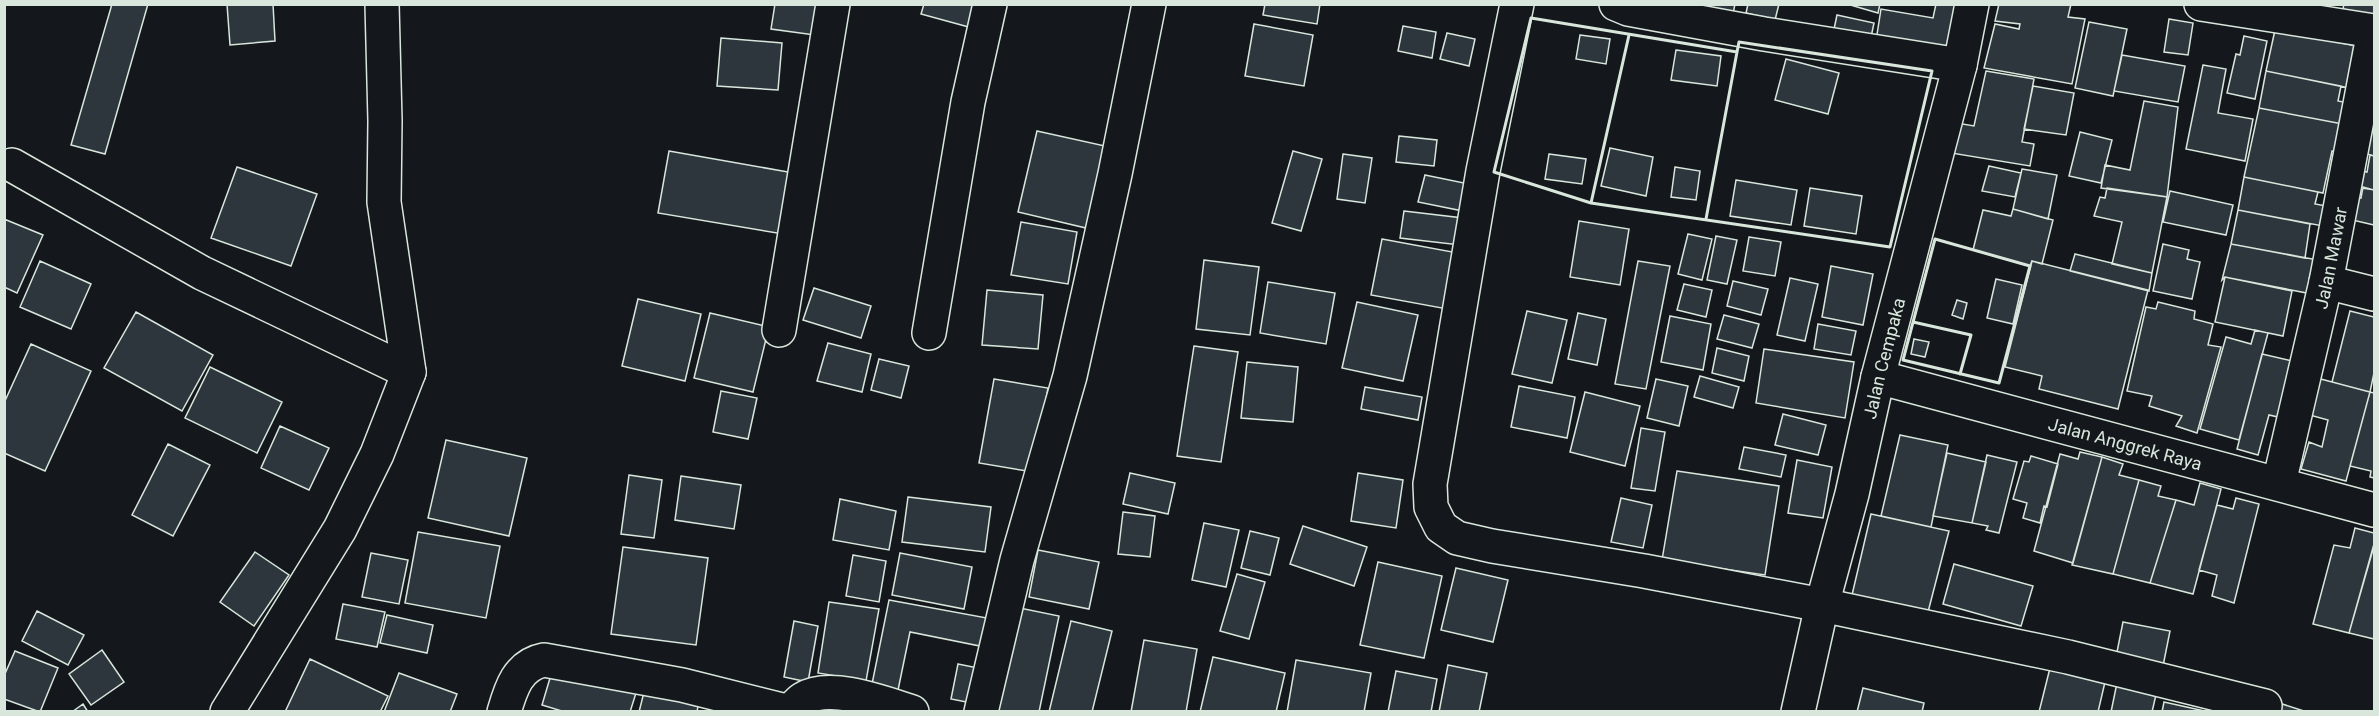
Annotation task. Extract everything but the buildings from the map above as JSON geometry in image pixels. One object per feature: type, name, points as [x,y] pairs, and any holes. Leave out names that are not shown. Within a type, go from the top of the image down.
[{"type":"street","points":[[227,711],[340,529],[377,454],[409,372],[384,202],[385,121],[382,4]]},
{"type":"street","points":[[779,330],[833,4]]},
{"type":"street","points":[[929,333],[968,102],[990,4]]},
{"type":"street","points":[[981,711],[1017,560],[1070,376],[1115,174],[1149,4]]},
{"type":"street","points":[[1517,4],[1484,171],[1430,484],[1431,507],[1441,527],[1456,538],[1492,546],[1644,571],[1822,605],[2068,657],[2265,706]]},
{"type":"street","points":[[1616,4],[1628,9],[1764,34],[1960,65]]},
{"type":"street","name":"Jalan Cempaka","points":[[1798,711],[1822,605],[1852,494],[1878,377],[1960,65],[1972,4]]},
{"type":"street","points":[[2201,4],[2374,31]]},
{"type":"street","name":"Jalan Mawar","points":[[2279,483],[2326,282],[2374,31]]},
{"type":"street","points":[[12,165],[202,273],[409,372]]},
{"type":"street","points":[[2326,282],[2374,294]]},
{"type":"street","name":"Jalan Anggrek Raya","points":[[1878,377],[2374,510]]},
{"type":"street","points":[[504,711],[515,681],[522,670],[533,663],[544,660],[682,686],[790,711],[804,698],[824,693],[861,696],[912,711]]},
{"type":"wall","points":[[1531,18],[1737,52],[1739,42],[1932,71],[1890,247],[1591,203],[1494,172],[1531,18]]},
{"type":"wall","points":[[1591,203],[1629,35]]},
{"type":"wall","points":[[1706,219],[1737,52]]},
{"type":"wall","points":[[1935,239],[2030,266],[1999,383],[1903,360],[1935,239]]},
{"type":"wall","points":[[1913,322],[1971,335],[1960,374]]}]
